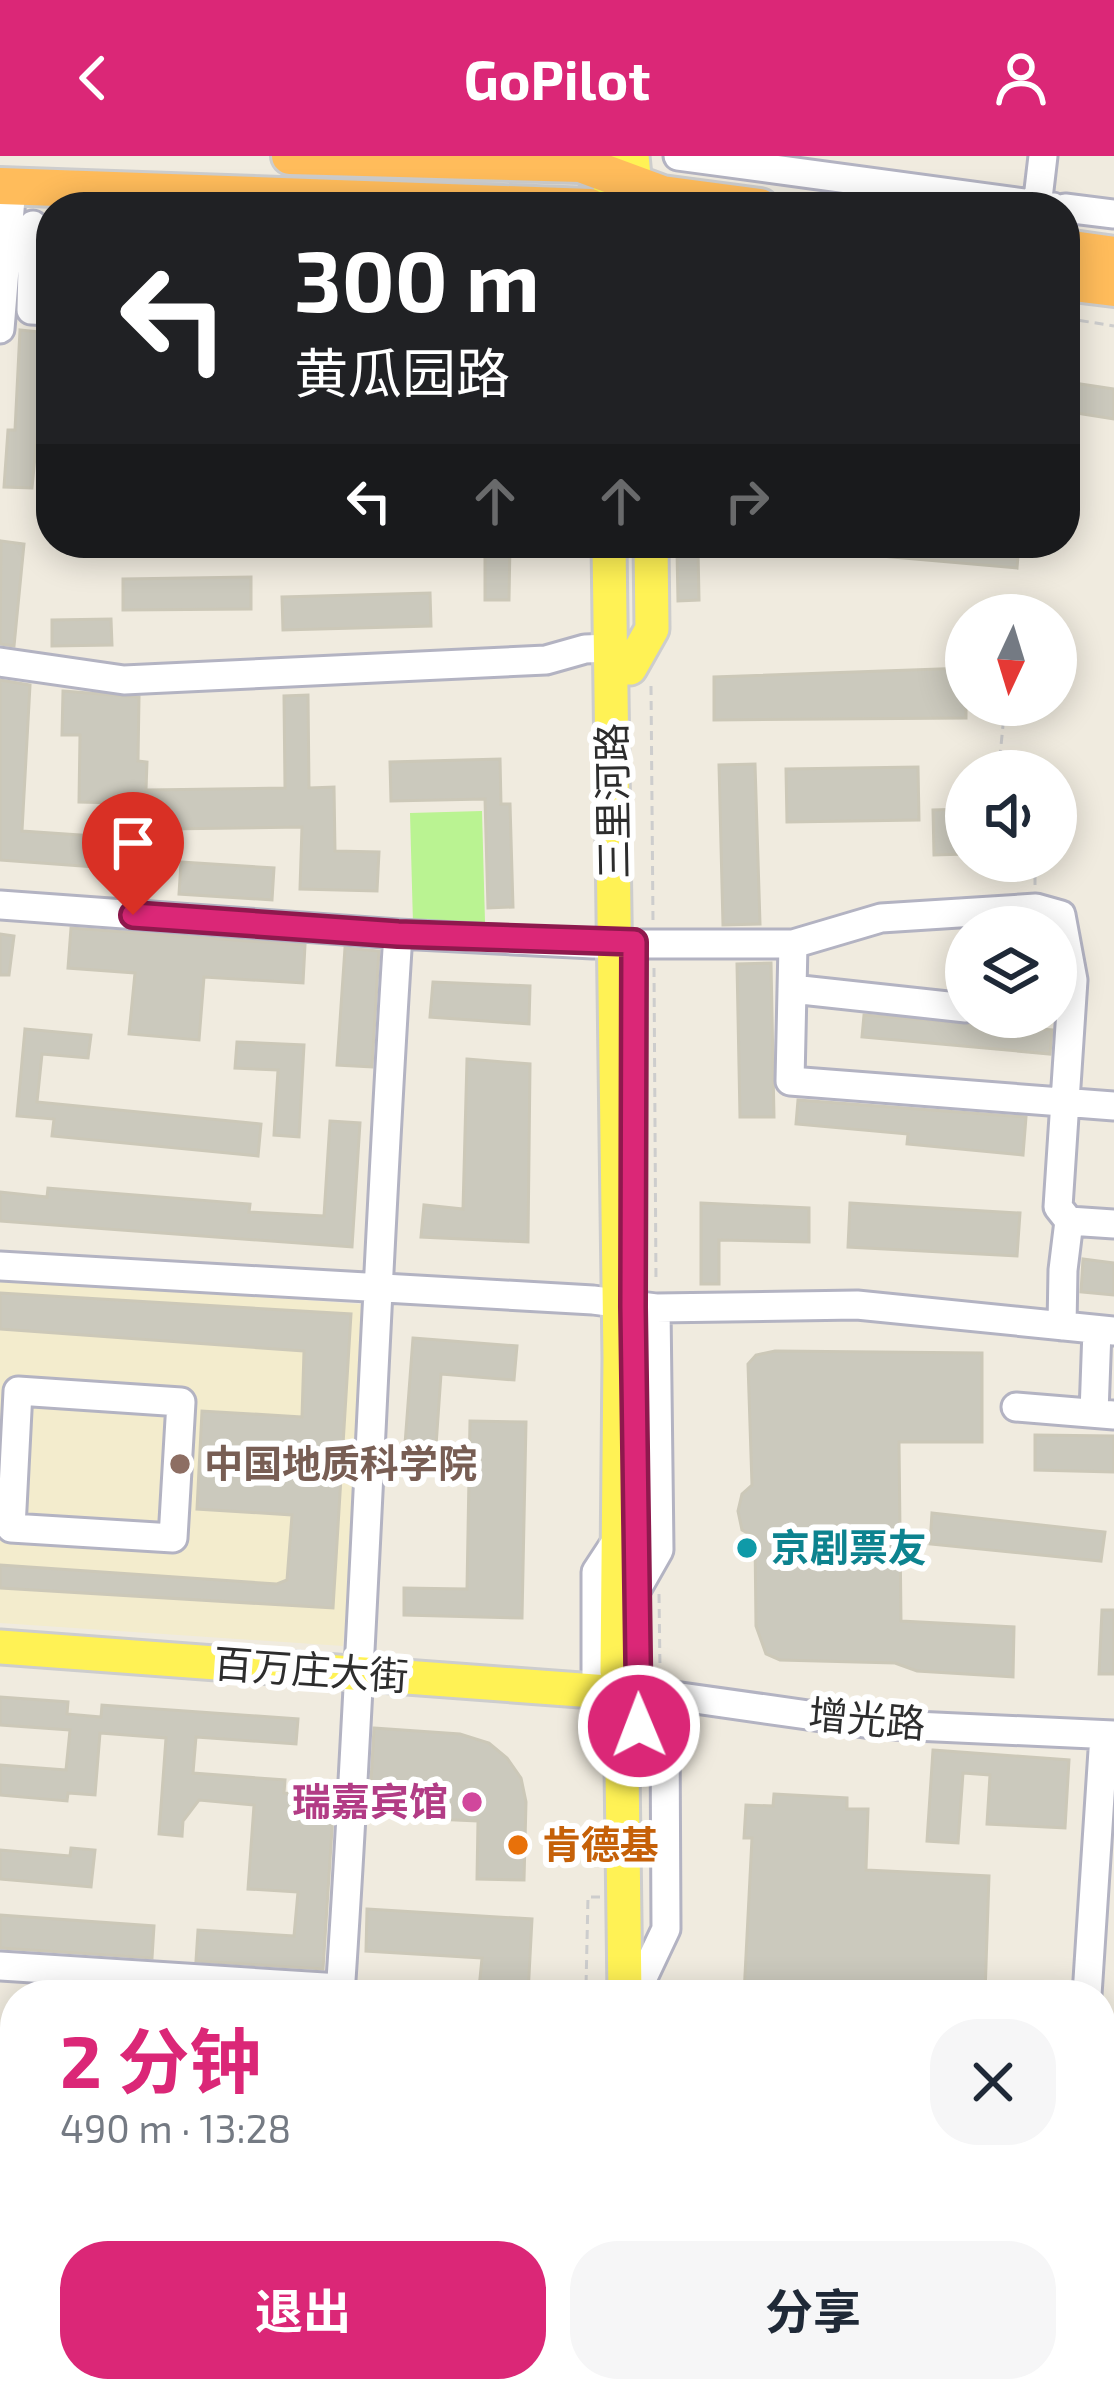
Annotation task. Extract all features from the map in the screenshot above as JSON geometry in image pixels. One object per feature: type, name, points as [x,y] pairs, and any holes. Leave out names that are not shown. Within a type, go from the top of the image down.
[{"type":"highway","points":[[290,156],[581,164],[620,188]]},
{"type":"highway","points":[[6,186],[620,188]]},
{"type":"highway","points":[[1080,250],[1114,255]]},
{"type":"highway","points":[[1080,283],[1114,288]]},
{"type":"main road","name":"三里河路","points":[[610,558],[620,658],[636,1307],[649,1589],[629,1693],[630,1980]]},
{"type":"main road","name":"三里河路","points":[[620,658],[627,558]]},
{"type":"main road","name":"三里河路","points":[[620,658],[652,629],[651,558]]},
{"type":"main road","name":"三里河路","points":[[629,1693],[617,1671],[619,1537],[636,1307]]},
{"type":"main road","name":"百万庄大街","points":[[0,1647],[629,1693]]},
{"type":"street","points":[[678,156],[936,192]]},
{"type":"street","points":[[1039,192],[1043,156]]},
{"type":"street","points":[[6,186],[23,225],[31,310],[36,310]]},
{"type":"street","points":[[1080,210],[1114,214]]},
{"type":"street","points":[[0,328],[23,225]]},
{"type":"street","points":[[0,662],[124,680],[546,660],[585,649],[620,658]]},
{"type":"street","points":[[0,905],[398,934],[625,943],[793,944],[881,918],[945,914]]},
{"type":"street","points":[[341,1980],[360,1674],[375,1288],[398,934]]},
{"type":"street","points":[[793,944],[790,1081],[1114,1106]]},
{"type":"street","points":[[792,989],[945,1006]]},
{"type":"street","points":[[1063,1038],[1058,1207],[1070,1221],[1114,1223]]},
{"type":"street","points":[[1062,1326],[1070,1221]]},
{"type":"street","points":[[0,1266],[593,1300],[636,1307],[857,1305],[1106,1330],[1104,1414],[1016,1407]]},
{"type":"street","points":[[18,1391],[181,1402],[173,1538],[11,1528],[7,1459],[18,1391]]},
{"type":"street","name":"增光路","points":[[629,1693],[871,1724],[1109,1735]]},
{"type":"street","points":[[1088,1980],[1109,1735]]},
{"type":"street","points":[[0,1966],[190,1980]]},
{"type":"path","points":[[1080,320],[1114,326]]},
{"type":"path","points":[[629,1693],[649,1589]]},
{"type":"path","points":[[586,1980],[588,1897],[610,1897]]},
{"type":"shaded area","name":"中国地质科学院","points":[[0,1278],[373,1305],[343,1646],[0,1623]]},
{"type":"green space","points":[[482,811],[485,922],[413,924],[410,813]]},
{"type":"building","points":[[20,330],[36,332],[32,488],[4,487],[8,430],[15,430]]},
{"type":"building","points":[[1080,384],[1114,389],[1114,419],[1080,414]]},
{"type":"building","points":[[1,541],[24,544],[14,646],[0,644]]},
{"type":"building","points":[[485,558],[510,558],[509,600],[485,600]]},
{"type":"building","points":[[677,558],[698,558],[699,600],[678,601]]},
{"type":"building","points":[[902,558],[1018,558],[1017,568]]},
{"type":"building","points":[[251,577],[251,609],[123,610],[123,579]]},
{"type":"building","points":[[430,593],[431,626],[283,630],[282,597]]},
{"type":"building","points":[[111,619],[112,645],[52,646],[52,620]]},
{"type":"building","points":[[945,669],[945,718],[714,720],[714,677]]},
{"type":"building","points":[[0,680],[30,685],[22,831],[137,839],[135,870],[0,860]]},
{"type":"building","points":[[63,691],[139,697],[138,761],[147,762],[146,790],[285,788],[284,696],[308,695],[309,788],[334,787],[335,851],[379,852],[377,891],[300,889],[302,827],[167,829],[166,804],[79,802],[80,735],[62,735]]},
{"type":"building","points":[[500,759],[501,804],[510,804],[513,907],[488,908],[485,799],[391,801],[390,762]]},
{"type":"building","points":[[755,764],[760,924],[723,925],[719,765]]},
{"type":"building","points":[[918,767],[919,820],[787,822],[786,769]]},
{"type":"building","points":[[933,810],[945,810],[945,855],[934,855]]},
{"type":"building","points":[[181,862],[274,868],[272,900],[179,894]]},
{"type":"building","points":[[71,928],[305,945],[303,983],[204,977],[199,1040],[129,1034],[135,973],[68,968]]},
{"type":"building","points":[[0,934],[14,936],[9,975],[0,975]]},
{"type":"building","points":[[345,948],[379,951],[372,1067],[337,1065]]},
{"type":"building","points":[[771,963],[774,1117],[740,1117],[737,964]]},
{"type":"building","points":[[433,982],[530,986],[529,1024],[430,1017]]},
{"type":"building","points":[[864,1015],[945,1021],[945,1038],[1051,1038],[1050,1054],[862,1037]]},
{"type":"building","points":[[25,1029],[91,1035],[88,1058],[42,1054],[37,1102],[261,1124],[258,1156],[52,1136],[54,1119],[17,1116]]},
{"type":"building","points":[[237,1042],[304,1045],[299,1137],[274,1135],[278,1070],[235,1068]]},
{"type":"building","points":[[467,1059],[530,1064],[528,1242],[421,1237],[424,1205],[463,1209]]},
{"type":"building","points":[[798,1100],[1026,1117],[1023,1155],[907,1144],[908,1134],[796,1124]]},
{"type":"building","points":[[330,1121],[360,1123],[352,1247],[0,1221],[0,1192],[47,1197],[48,1188],[250,1204],[249,1212],[324,1216]]},
{"type":"building","points":[[701,1203],[809,1208],[809,1242],[719,1240],[719,1284],[701,1284]]},
{"type":"building","points":[[850,1203],[1020,1213],[1017,1256],[848,1247]]},
{"type":"building","points":[[1083,1259],[1114,1263],[1114,1295],[1081,1292]]},
{"type":"building","points":[[0,1293],[351,1314],[333,1608],[0,1588],[0,1565],[277,1584],[287,1580],[292,1515],[197,1509],[202,1411],[302,1417],[304,1351],[0,1329]]},
{"type":"building","points":[[413,1338],[517,1346],[514,1380],[441,1374],[436,1446],[405,1444]]},
{"type":"building","points":[[775,1351],[982,1353],[982,1442],[899,1442],[901,1621],[1014,1627],[1013,1677],[917,1671],[895,1663],[780,1660],[766,1654],[756,1626],[755,1537],[742,1530],[738,1511],[742,1494],[752,1485],[748,1364],[756,1355]]},
{"type":"building","points":[[470,1421],[526,1422],[522,1618],[404,1615],[404,1588],[467,1589]]},
{"type":"building","points":[[1035,1435],[1114,1436],[1114,1472],[1035,1470]]},
{"type":"building","points":[[932,1513],[1105,1532],[1101,1561],[930,1544]]},
{"type":"building","points":[[1102,1610],[1114,1610],[1114,1674],[1099,1674]]},
{"type":"building","points":[[0,1697],[68,1702],[67,1714],[101,1717],[102,1705],[298,1719],[296,1744],[196,1737],[193,1773],[285,1780],[284,1793],[334,1798],[323,1969],[196,1961],[198,1930],[294,1936],[298,1892],[248,1889],[254,1805],[199,1800],[183,1821],[182,1836],[159,1834],[166,1738],[100,1733],[95,1795],[68,1793],[67,1801],[0,1795],[0,1765],[66,1770],[70,1730],[0,1725]]},
{"type":"building","points":[[374,1728],[460,1734],[489,1743],[507,1758],[521,1778],[526,1802],[524,1880],[477,1879],[478,1821],[369,1816]]},
{"type":"building","points":[[933,1750],[1069,1760],[1065,1828],[987,1824],[990,1775],[963,1773],[958,1843],[927,1841]]},
{"type":"building","points":[[774,1794],[847,1798],[847,1809],[868,1809],[866,1870],[989,1876],[986,1980],[745,1980],[752,1838],[744,1838],[746,1805],[773,1806]]},
{"type":"building","points":[[71,1848],[95,1850],[91,1887],[0,1879],[0,1850],[70,1856]]},
{"type":"building","points":[[367,1909],[532,1919],[529,1980],[480,1980],[482,1958],[366,1951]]},
{"type":"building","points":[[0,1915],[154,1926],[152,1958],[0,1948]]},
{"type":"place","name":"中国地质科学院","points":[[180,1464]]},
{"type":"place","name":"京剧票友","points":[[747,1548]]},
{"type":"place","name":"瑞嘉宾馆","points":[[472,1802]]},
{"type":"place","name":"肯德基","points":[[518,1845]]},
{"type":"route","points":[[133,915],[398,934],[634,942],[639,1726]]}]
